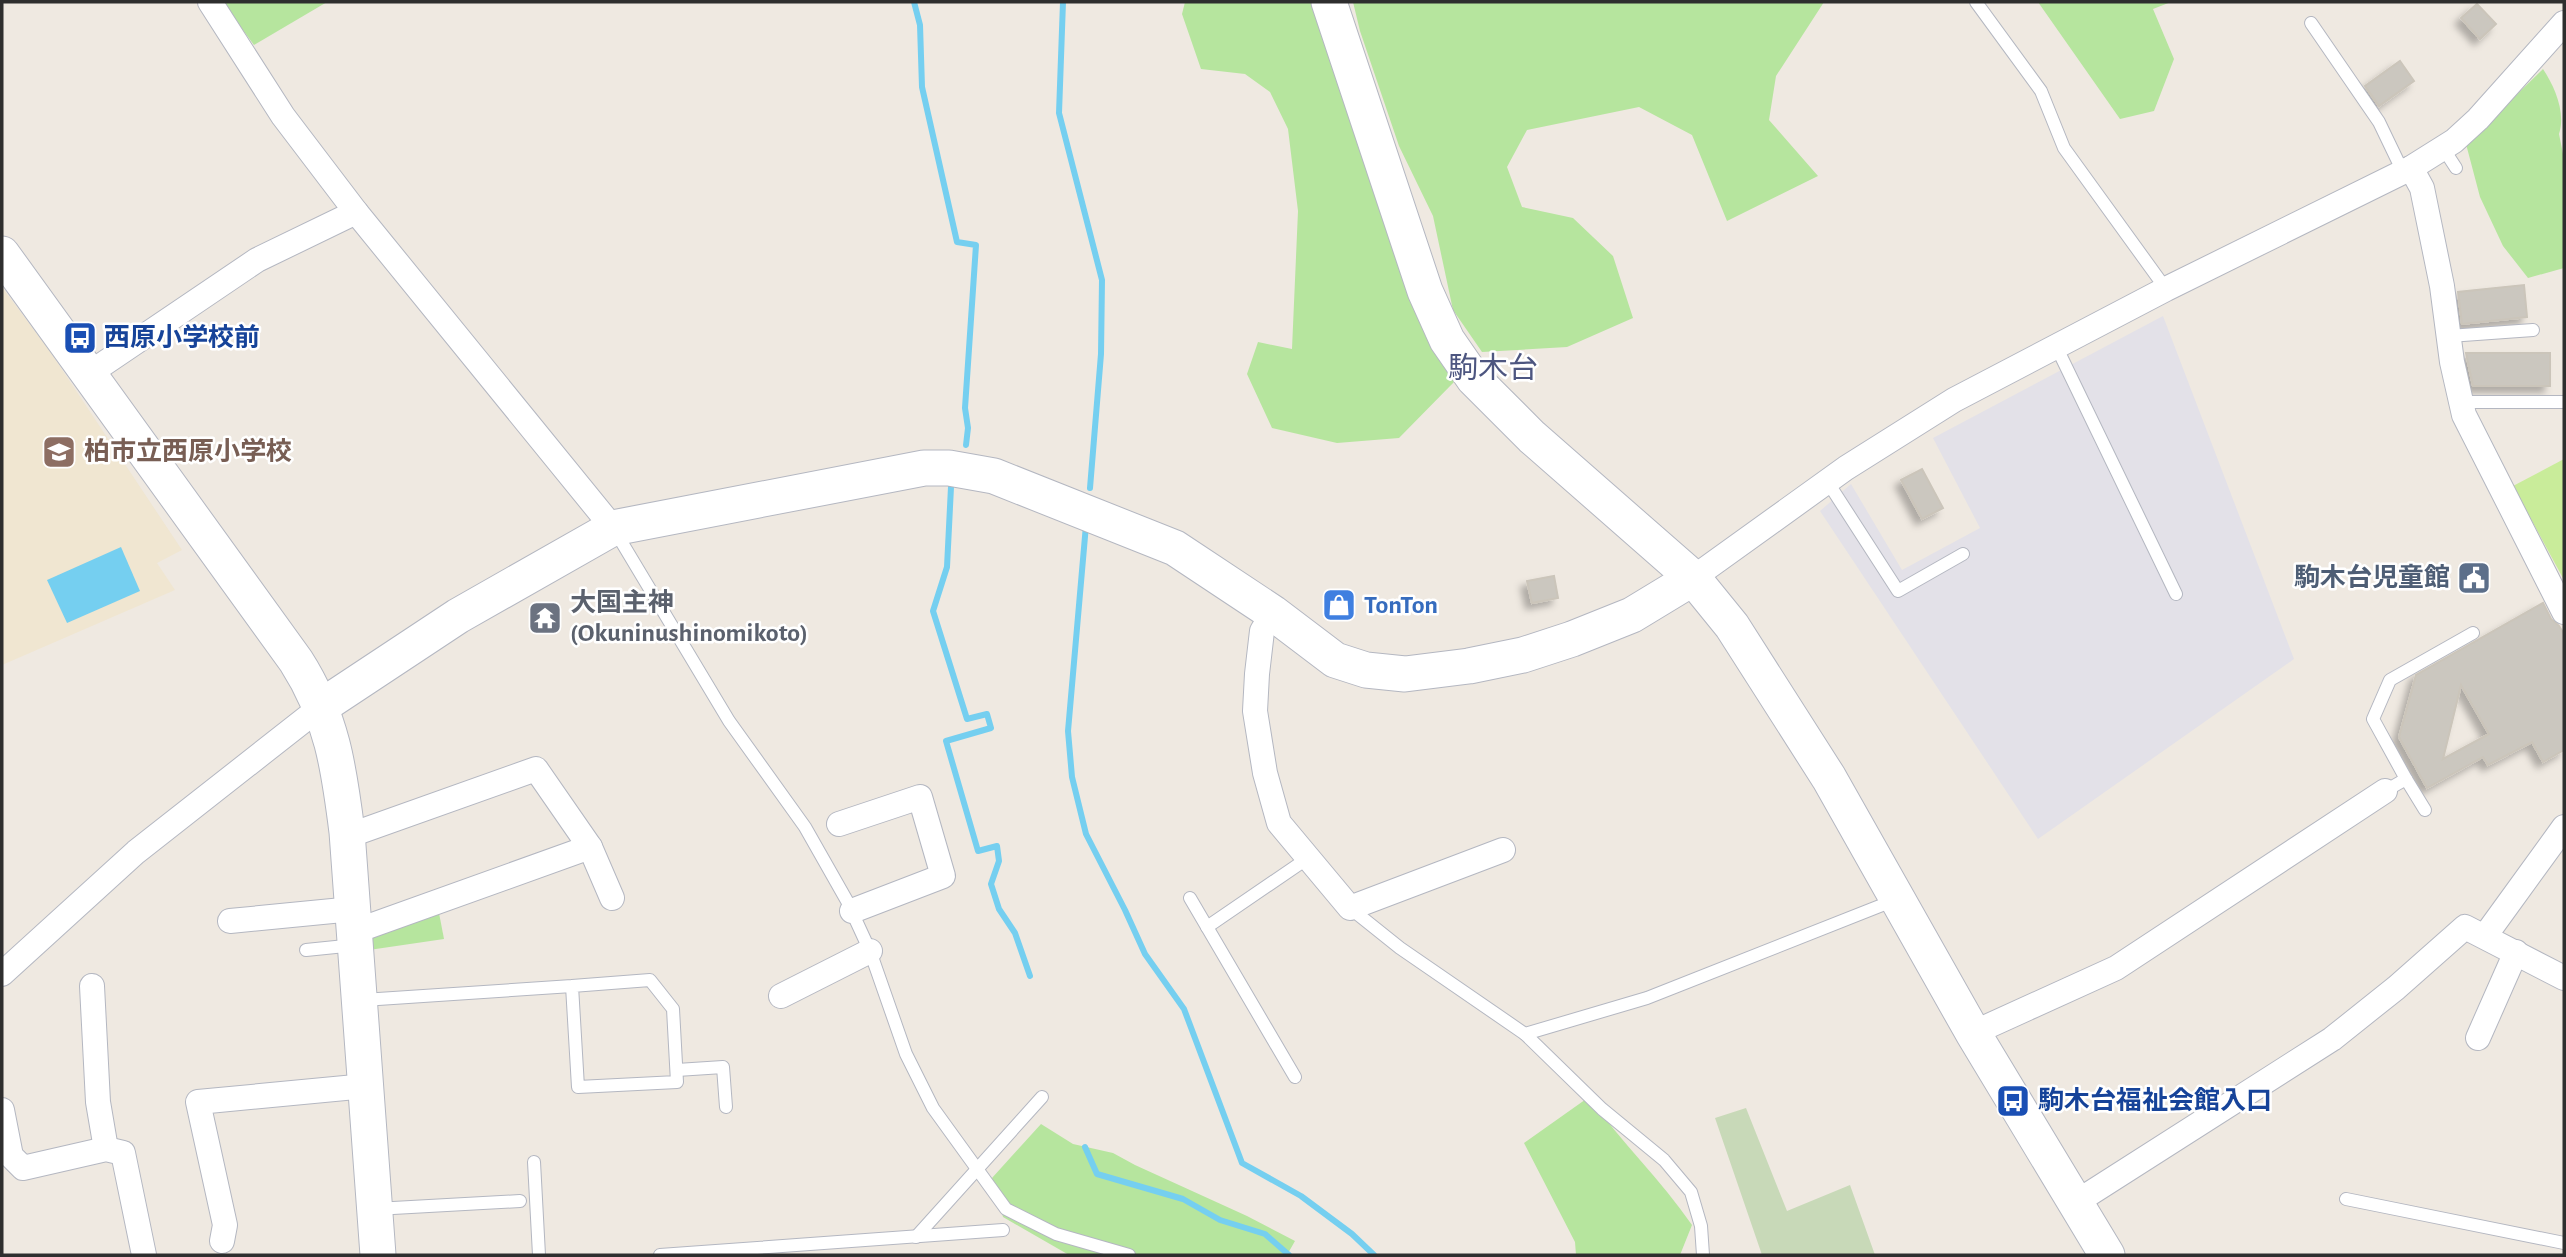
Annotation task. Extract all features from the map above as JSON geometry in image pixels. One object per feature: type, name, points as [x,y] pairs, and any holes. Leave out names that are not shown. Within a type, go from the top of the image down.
[{"type":"street","points":[[210,2],[284,116],[356,212],[613,528]]},
{"type":"street","points":[[1329,2],[1425,291],[1447,340],[1474,379],[1532,437],[1693,578],[1732,626],[1829,778],[1973,1033],[2107,1255]]},
{"type":"street","points":[[2,974],[136,852],[321,706],[458,616],[575,547],[613,528],[895,472],[949,468],[994,476],[1175,548],[1273,613],[1335,660],[1366,670],[1405,674],[1469,666],[1523,655],[1572,639],[1632,615],[1693,578],[1827,481],[1954,400],[2166,289],[2407,170],[2449,158],[2454,141],[2478,119],[2564,23]]},
{"type":"street","points":[[2407,170],[2422,188],[2442,286],[2461,402],[2476,442],[2564,611]]},
{"type":"street","points":[[87,375],[257,260],[356,212]]},
{"type":"street","points":[[2,254],[296,662],[321,706],[340,772],[347,832],[378,1255]]},
{"type":"street","points":[[1273,613],[1262,631],[1255,711],[1258,741],[1279,823],[1350,908],[1503,850]]},
{"type":"street","points":[[347,832],[359,832],[536,769],[590,847],[612,898]]},
{"type":"street","points":[[1973,1033],[2116,968],[2395,785]]},
{"type":"street","points":[[839,824],[920,797],[943,876],[852,911]]},
{"type":"street","points":[[2485,936],[2564,827]]},
{"type":"street","points":[[230,920],[367,927],[590,847]]},
{"type":"street","points":[[2075,1203],[2332,1039],[2396,988],[2465,927],[2564,978]]},
{"type":"street","points":[[781,996],[870,951]]},
{"type":"street","points":[[2478,1038],[2516,952]]},
{"type":"street","points":[[92,986],[99,1102],[106,1149]]},
{"type":"street","points":[[222,1241],[225,1225],[198,1102],[366,1086]]},
{"type":"street","points":[[2,1110],[11,1156],[23,1168],[106,1149],[123,1153],[144,1255]]},
{"type":"lane","points":[[1976,2],[2041,91],[2064,148],[2166,289]]},
{"type":"lane","points":[[2311,23],[2379,122],[2407,170]]},
{"type":"lane","points":[[2449,336],[2533,330]]},
{"type":"lane","points":[[2056,346],[2176,594]]},
{"type":"lane","points":[[2461,402],[2564,402]]},
{"type":"lane","points":[[1827,481],[1898,591],[1963,554]]},
{"type":"lane","points":[[613,528],[729,721],[804,827],[852,911],[870,951],[906,1054],[928,1097],[1006,1209],[1056,1234],[1129,1255]]},
{"type":"lane","points":[[2424,810],[2395,785],[2373,719],[2390,680],[2473,633]]},
{"type":"lane","points":[[1207,927],[1308,859]]},
{"type":"lane","points":[[1191,898],[1295,1077]]},
{"type":"lane","points":[[1525,1034],[1647,998],[1899,898]]},
{"type":"lane","points":[[1350,908],[1400,948],[1525,1034],[1602,1109],[1664,1160],[1691,1192],[1701,1226],[1703,1255]]},
{"type":"lane","points":[[306,950],[354,928]]},
{"type":"lane","points":[[359,1000],[650,980],[673,1009],[677,1082],[578,1087],[572,986]]},
{"type":"lane","points":[[677,1070],[723,1067],[726,1107]]},
{"type":"lane","points":[[916,1237],[1041,1097]]},
{"type":"lane","points":[[534,1161],[539,1255]]},
{"type":"lane","points":[[2346,1199],[2564,1243]]},
{"type":"lane","points":[[375,1209],[520,1201]]},
{"type":"lane","points":[[660,1255],[1003,1230]]},
{"type":"shaded area","name":"柏市立西原小学校","points":[[2,287],[51,353],[182,550],[157,563],[175,590],[2,665]]},
{"type":"shaded area","points":[[2163,316],[2294,659],[2038,839],[1820,511],[1851,484],[1902,570],[1980,528],[1933,438]]},
{"type":"green space","points":[[222,2],[327,2],[254,45]]},
{"type":"green space","points":[[1185,2],[1313,2],[1407,279],[1454,382],[1399,438],[1337,443],[1272,428],[1247,374],[1258,342],[1292,349],[1298,211],[1288,129],[1270,92],[1245,74],[1201,69],[1182,14]]},
{"type":"green space","points":[[1353,2],[1824,2],[1776,76],[1769,120],[1818,176],[1727,221],[1692,135],[1639,107],[1527,130],[1507,167],[1522,207],[1573,218],[1613,256],[1633,318],[1567,347],[1482,352],[1453,310],[1433,216],[1399,146],[1360,31]]},
{"type":"green space","points":[[2038,2],[2171,2],[2153,9],[2174,59],[2154,111],[2120,119]]},
{"type":"green space","points":[[2543,69],[2555,92],[2561,118],[2559,134],[2564,159],[2564,268],[2528,278],[2503,246],[2480,197],[2466,144]]},
{"type":"green space","points":[[2564,459],[2564,580],[2513,486]]},
{"type":"green space","points":[[439,913],[444,939],[369,950],[367,939]]},
{"type":"green space","points":[[1589,1097],[1692,1225],[1680,1255],[1576,1255],[1575,1242],[1524,1143]]},
{"type":"green space","points":[[1746,1108],[1787,1211],[1850,1185],[1875,1255],[1762,1255],[1715,1118]]},
{"type":"green space","points":[[1041,1124],[1073,1144],[1113,1153],[1295,1241],[1287,1255],[1069,1255],[1003,1217],[992,1178]]},
{"type":"water","points":[[121,547],[140,591],[67,623],[47,580]]},
{"type":"building","points":[[2477,4],[2496,24],[2480,39],[2461,18]]},
{"type":"building","points":[[2400,61],[2414,81],[2379,106],[2365,86]]},
{"type":"building","points":[[2524,285],[2527,317],[2462,324],[2458,292]]},
{"type":"building","points":[[2466,353],[2550,353],[2550,386],[2473,386]]},
{"type":"building","points":[[1922,469],[1943,508],[1922,519],[1901,480]]},
{"type":"building","points":[[1554,576],[1558,598],[1532,603],[1527,581]]},
{"type":"building","points":[[2543,603],[2551,619],[2564,634],[2564,750],[2543,762],[2532,742],[2488,765],[2483,757],[2427,788],[2399,737],[2416,675]],"holes":[[[2461,685],[2489,734],[2443,759]]]},
{"type":"waterway","points":[[914,2],[920,25],[922,87],[957,242],[976,245],[965,408],[968,428],[966,445]]},
{"type":"waterway","points":[[1063,2],[1059,113],[1102,280],[1101,354],[1090,488]]},
{"type":"waterway","points":[[951,487],[947,567],[933,611],[967,719],[987,714],[991,728],[946,741],[978,851],[997,846],[999,861],[991,884],[999,909],[1015,933],[1030,976]]},
{"type":"waterway","points":[[1086,525],[1068,731],[1072,777],[1086,834],[1145,954],[1184,1009],[1242,1163],[1301,1196],[1352,1234],[1374,1255]]},
{"type":"waterway","points":[[1085,1147],[1097,1174],[1183,1199],[1220,1220],[1265,1234],[1289,1255]]},
{"type":"place","name":"西原小学校前","points":[[80,338]]},
{"type":"place","name":"柏市立西原小学校","points":[[59,452]]},
{"type":"place","name":"駒木台児童館","points":[[2474,578]]},
{"type":"place","name":"TonTon","points":[[1339,605]]},
{"type":"place","name":"大国主神 (Okuninushinomikoto)","points":[[545,618]]},
{"type":"place","name":"駒木台福祉会館入口","points":[[2013,1101]]},
{"type":"district","name":"駒木台","points":[[1493,369]]}]
